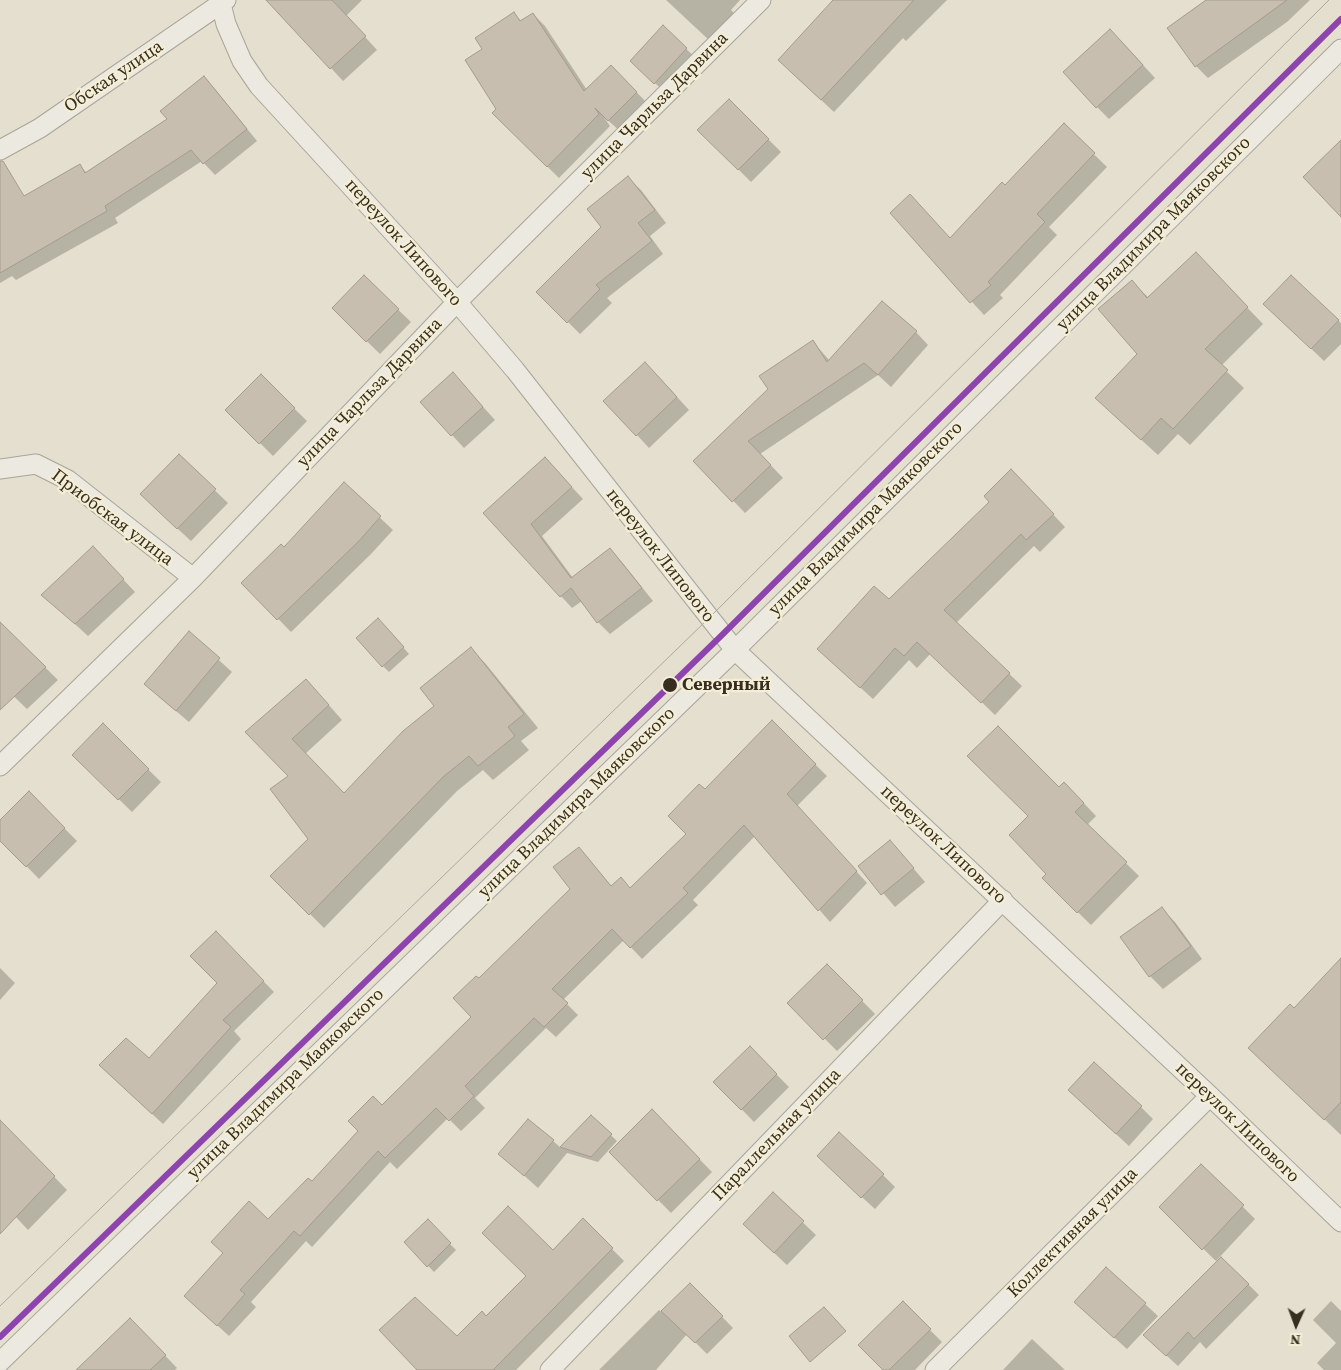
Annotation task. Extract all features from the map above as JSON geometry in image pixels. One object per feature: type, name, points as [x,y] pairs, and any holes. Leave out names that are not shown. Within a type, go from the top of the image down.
[{"type":"lane","name":"улица Чарльза Дарвина","points":[[0,766],[193,578],[457,302],[761,0]]},
{"type":"lane","name":"переулок Липового","points":[[223,1],[226,24],[242,61],[259,86],[457,302],[515,370],[735,650],[1003,900],[1341,1222]]},
{"type":"lane","name":"Обская улица","points":[[0,150],[40,128],[223,1]]},
{"type":"lane","name":"улица Владимира Маяковского","points":[[0,1362],[735,650],[1341,49]]},
{"type":"lane","name":"Приобская улица","points":[[0,470],[36,464],[68,480],[193,578]]},
{"type":"lane","name":"Параллельная улица","points":[[550,1370],[1003,900]]},
{"type":"lane","name":"Коллективная улица","points":[[935,1370],[1210,1096]]},
{"type":"building","points":[[266,0],[332,0],[366,36],[330,69]]},
{"type":"building","points":[[833,0],[914,0],[821,100],[778,60]]},
{"type":"building","points":[[1206,0],[1287,0],[1195,67],[1167,28]]},
{"type":"building","points":[[514,12],[520,21],[533,13],[584,91],[611,65],[637,92],[608,121],[595,108],[599,114],[547,167],[492,113],[496,109],[465,60],[482,49],[475,38]]},
{"type":"building","points":[[663,25],[687,48],[654,84],[630,61]]},
{"type":"building","points":[[1110,29],[1143,65],[1096,108],[1063,72]]},
{"type":"building","points":[[204,76],[247,129],[203,164],[191,150],[105,206],[107,211],[0,273],[0,161],[3,161],[24,196],[80,164],[85,173],[167,119],[160,111]]},
{"type":"building","points":[[729,99],[769,139],[738,170],[697,130]]},
{"type":"building","points":[[1064,123],[1095,153],[1037,214],[1045,222],[988,282],[991,285],[970,303],[890,213],[910,194],[950,238],[1002,182],[1005,185]]},
{"type":"building","points":[[1341,140],[1341,217],[1303,177]]},
{"type":"building","points":[[628,176],[655,210],[638,223],[652,241],[596,285],[600,289],[567,323],[536,292],[601,227],[587,209]]},
{"type":"building","points":[[1196,252],[1248,307],[1205,349],[1228,370],[1173,429],[1161,418],[1141,440],[1095,398],[1137,354],[1098,309],[1132,280],[1147,298]]},
{"type":"building","points":[[364,275],[399,309],[366,342],[332,308]]},
{"type":"building","points":[[1291,275],[1339,320],[1311,349],[1263,304]]},
{"type":"building","points":[[882,301],[917,331],[878,375],[864,363],[748,441],[771,465],[732,502],[693,461],[768,389],[759,376],[813,340],[827,362]]},
{"type":"building","points":[[645,362],[677,397],[636,436],[603,401]]},
{"type":"building","points":[[453,372],[483,407],[451,436],[420,402]]},
{"type":"building","points":[[261,374],[295,408],[259,444],[225,410]]},
{"type":"building","points":[[179,454],[216,489],[177,529],[140,494]]},
{"type":"building","points":[[545,457],[572,487],[531,524],[571,578],[610,548],[642,588],[597,623],[571,588],[560,597],[483,513]]},
{"type":"building","points":[[1011,469],[1054,514],[1026,540],[1021,534],[944,610],[1010,673],[981,703],[917,642],[904,656],[895,648],[860,688],[817,649],[874,586],[889,599],[989,502],[984,496]]},
{"type":"building","points":[[344,482],[381,516],[359,541],[277,620],[241,583],[281,544],[284,547]]},
{"type":"building","points":[[93,546],[124,579],[75,624],[41,595]]},
{"type":"building","points":[[378,618],[404,647],[382,667],[356,638]]},
{"type":"building","points":[[0,622],[46,667],[0,710]]},
{"type":"building","points":[[189,631],[220,658],[176,711],[144,684]]},
{"type":"building","points":[[471,647],[524,714],[508,727],[515,736],[478,766],[469,756],[443,777],[309,915],[270,876],[308,839],[270,789],[288,776],[245,732],[306,679],[329,705],[292,739],[344,793],[403,731],[434,706],[420,688]]},
{"type":"building","points":[[772,720],[816,764],[787,794],[857,871],[818,911],[744,825],[683,888],[688,893],[630,948],[612,929],[552,989],[568,1003],[544,1027],[534,1018],[465,1086],[474,1096],[449,1121],[436,1108],[385,1158],[378,1151],[300,1236],[294,1231],[240,1290],[245,1294],[217,1326],[184,1296],[223,1253],[211,1242],[249,1201],[268,1219],[308,1178],[312,1181],[358,1131],[348,1121],[373,1096],[382,1105],[471,1017],[453,998],[476,976],[479,978],[570,889],[553,867],[579,847],[611,886],[621,877],[630,888],[686,834],[668,816],[699,784],[705,789]]},
{"type":"building","points":[[103,723],[149,769],[118,800],[72,755]]},
{"type":"building","points":[[998,726],[1059,787],[1064,782],[1084,803],[1075,812],[1127,862],[1077,913],[1042,878],[1046,874],[1009,835],[1028,816],[967,756]]},
{"type":"building","points":[[29,791],[65,828],[26,867],[0,841],[0,820]]},
{"type":"building","points":[[890,840],[914,868],[881,895],[858,866]]},
{"type":"building","points":[[1162,907],[1191,946],[1149,977],[1120,937]]},
{"type":"building","points":[[216,931],[264,981],[223,1020],[231,1027],[152,1114],[99,1065],[126,1038],[149,1058],[217,983],[190,956]]},
{"type":"building","points":[[1341,958],[1341,1102],[1324,1120],[1248,1048],[1290,1004],[1294,1008]]},
{"type":"building","points":[[827,964],[863,1000],[823,1040],[787,1003]]},
{"type":"building","points":[[750,1046],[777,1074],[741,1110],[713,1082]]},
{"type":"building","points":[[1094,1062],[1142,1106],[1116,1134],[1068,1090]]},
{"type":"building","points":[[652,1109],[700,1159],[657,1201],[609,1152]]},
{"type":"building","points":[[591,1115],[612,1134],[591,1157],[560,1147]]},
{"type":"building","points":[[528,1119],[554,1140],[524,1176],[498,1154]]},
{"type":"building","points":[[0,1120],[55,1176],[0,1234]]},
{"type":"building","points":[[839,1132],[884,1174],[861,1198],[817,1156]]},
{"type":"building","points":[[1201,1164],[1244,1205],[1202,1250],[1159,1207]]},
{"type":"building","points":[[773,1192],[804,1221],[774,1253],[743,1224]]},
{"type":"building","points":[[508,1206],[553,1250],[583,1218],[613,1248],[493,1370],[417,1370],[379,1330],[415,1297],[457,1336],[482,1311],[486,1316],[526,1276],[482,1233]]},
{"type":"building","points":[[428,1219],[451,1243],[427,1267],[404,1242]]},
{"type":"building","points":[[1221,1257],[1249,1284],[1194,1339],[1188,1332],[1166,1356],[1143,1335]]},
{"type":"building","points":[[1106,1267],[1146,1303],[1114,1338],[1074,1302]]},
{"type":"building","points":[[690,1283],[723,1316],[695,1343],[661,1311]]},
{"type":"building","points":[[903,1301],[931,1329],[889,1370],[883,1370],[858,1345]]},
{"type":"building","points":[[824,1307],[846,1331],[810,1362],[789,1336]]},
{"type":"building","points":[[130,1318],[166,1355],[150,1370],[76,1370]]},
{"type":"tram line","points":[[0,1306],[709,618],[1329,0]]},
{"type":"transit line","points":[[0,1337],[722,635],[1341,19]]},
{"type":"place","name":"Северный","points":[[670,685]]}]
